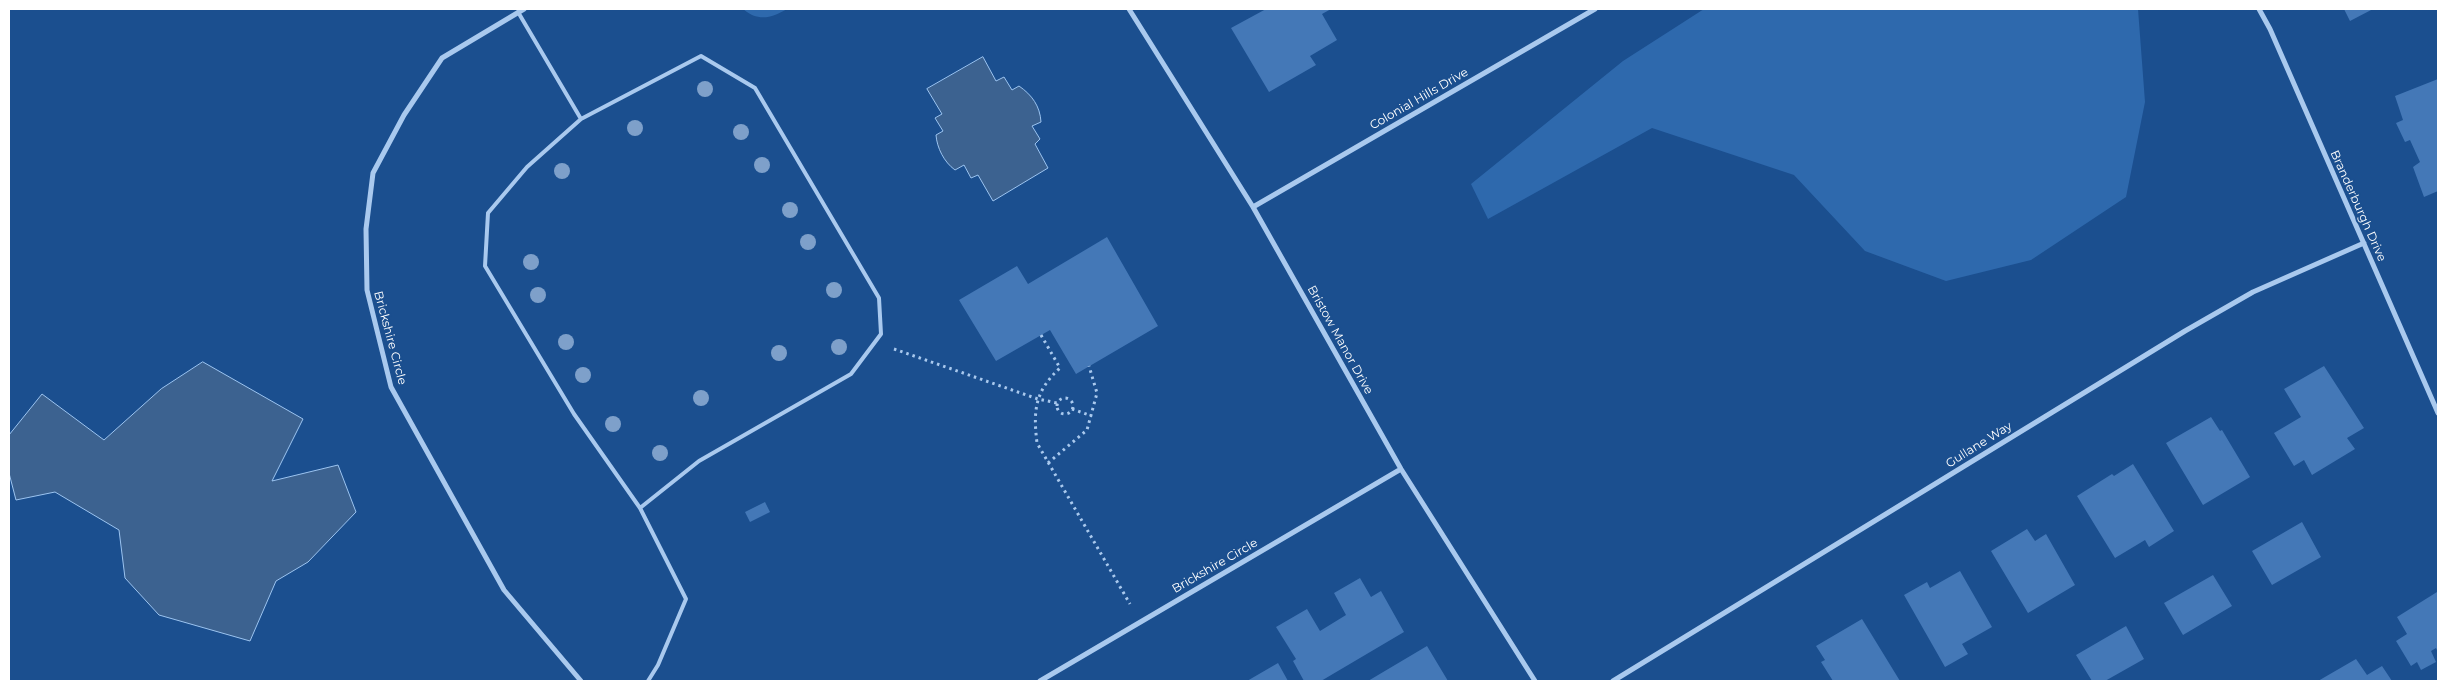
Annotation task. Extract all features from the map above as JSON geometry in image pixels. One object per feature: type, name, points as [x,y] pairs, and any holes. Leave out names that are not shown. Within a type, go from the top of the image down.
[{"type":"street","name":"Brickshire Circle","points":[[524,9],[517,10],[442,58],[404,115],[373,173],[366,229],[366,290],[391,387],[504,590],[581,681]]},
{"type":"street","name":"Bristow Manor Drive","points":[[1129,9],[1253,207],[1401,469],[1535,681]]},
{"type":"street","name":"Colonial Hills Drive","points":[[1253,207],[1595,9]]},
{"type":"street","name":"Branderburgh Drive","points":[[2259,9],[2270,29],[2438,413]]},
{"type":"street","name":"Gullane Way","points":[[1613,681],[2184,331],[2253,292],[2364,244]]},
{"type":"street","name":"Brickshire Circle","points":[[1040,681],[1401,469]]},
{"type":"lane","points":[[517,10],[581,119]]},
{"type":"lane","points":[[640,508],[699,462],[850,374],[881,334],[879,298],[755,88],[701,56],[581,119],[527,167],[488,213],[485,266],[574,414],[640,508],[686,599],[658,666],[648,681]]},
{"type":"path","points":[[1041,335],[1060,368],[1046,381],[1038,399],[1034,420],[1037,443],[1140,622]]},
{"type":"path","points":[[875,342],[1038,399],[1057,403]]},
{"type":"path","points":[[1048,463],[1087,430],[1097,393],[1090,366]]},
{"type":"path","points":[[1063,398],[1068,399],[1072,403],[1070,413],[1062,414],[1056,408],[1057,403],[1063,398]]},
{"type":"path","points":[[1072,409],[1092,416]]},
{"type":"shaded area","points":[[743,9],[787,9],[776,15],[760,17],[754,16]]},
{"type":"shaded area","points":[[1704,9],[2138,9],[2145,102],[2126,197],[2031,260],[1946,281],[1865,251],[1794,175],[1652,128],[1488,219],[1471,184],[1623,61]]},
{"type":"shaded area","points":[[983,57],[996,81],[1004,77],[1012,90],[1019,86],[1034,101],[1039,111],[1041,122],[1032,126],[1040,139],[1035,144],[1048,168],[993,201],[978,175],[971,178],[964,165],[955,170],[942,154],[936,135],[943,131],[935,118],[942,114],[927,89]]},
{"type":"shaded area","points":[[203,362],[303,419],[272,481],[338,465],[356,512],[308,562],[276,581],[250,641],[159,615],[125,578],[119,530],[55,492],[16,500],[9,473],[9,435],[42,394],[104,440],[161,389]]},
{"type":"building","points":[[1266,9],[1331,9],[1322,14],[1337,40],[1310,56],[1316,65],[1269,92],[1231,28]]},
{"type":"building","points":[[2344,9],[2373,9],[2350,21]]},
{"type":"building","points":[[2438,79],[2438,191],[2424,197],[2413,167],[2420,162],[2410,140],[2405,142],[2396,123],[2403,120],[2395,96]]},
{"type":"building","points":[[1107,237],[1158,326],[1076,374],[1050,330],[996,361],[959,300],[1017,266],[1028,284]]},
{"type":"building","points":[[2324,366],[2364,428],[2347,438],[2355,449],[2312,475],[2304,460],[2294,466],[2274,433],[2301,417],[2284,389]]},
{"type":"building","points":[[2211,417],[2220,431],[2222,430],[2250,477],[2203,505],[2166,443]]},
{"type":"building","points":[[2133,464],[2174,531],[2149,547],[2145,540],[2115,558],[2077,496],[2112,474],[2114,476]]},
{"type":"building","points":[[765,502],[770,512],[750,522],[745,512]]},
{"type":"building","points":[[2302,522],[2321,557],[2272,585],[2252,551]]},
{"type":"building","points":[[2027,529],[2035,541],[2046,534],[2075,585],[2028,613],[1991,551]]},
{"type":"building","points":[[1960,571],[1992,627],[1962,644],[1968,654],[1945,667],[1904,595],[1927,582],[1930,588]]},
{"type":"building","points":[[2213,575],[2232,606],[2183,635],[2164,603]]},
{"type":"building","points":[[1360,578],[1371,597],[1381,591],[1404,632],[1321,681],[1304,681],[1293,661],[1296,659],[1276,627],[1307,609],[1320,631],[1346,615],[1334,593]]},
{"type":"building","points":[[2437,592],[2438,652],[2436,648],[2431,651],[2436,662],[2421,670],[2417,662],[2411,666],[2396,641],[2407,634],[2397,617]]},
{"type":"building","points":[[1862,619],[1900,681],[1833,681],[1821,662],[1825,660],[1816,646]]},
{"type":"building","points":[[2126,626],[2144,659],[2105,681],[2092,681],[2076,655]]},
{"type":"building","points":[[1427,646],[1448,681],[1368,681]]},
{"type":"building","points":[[2356,659],[2367,675],[2382,666],[2392,681],[2318,681]]},
{"type":"building","points":[[1278,663],[1288,681],[1247,681]]}]
